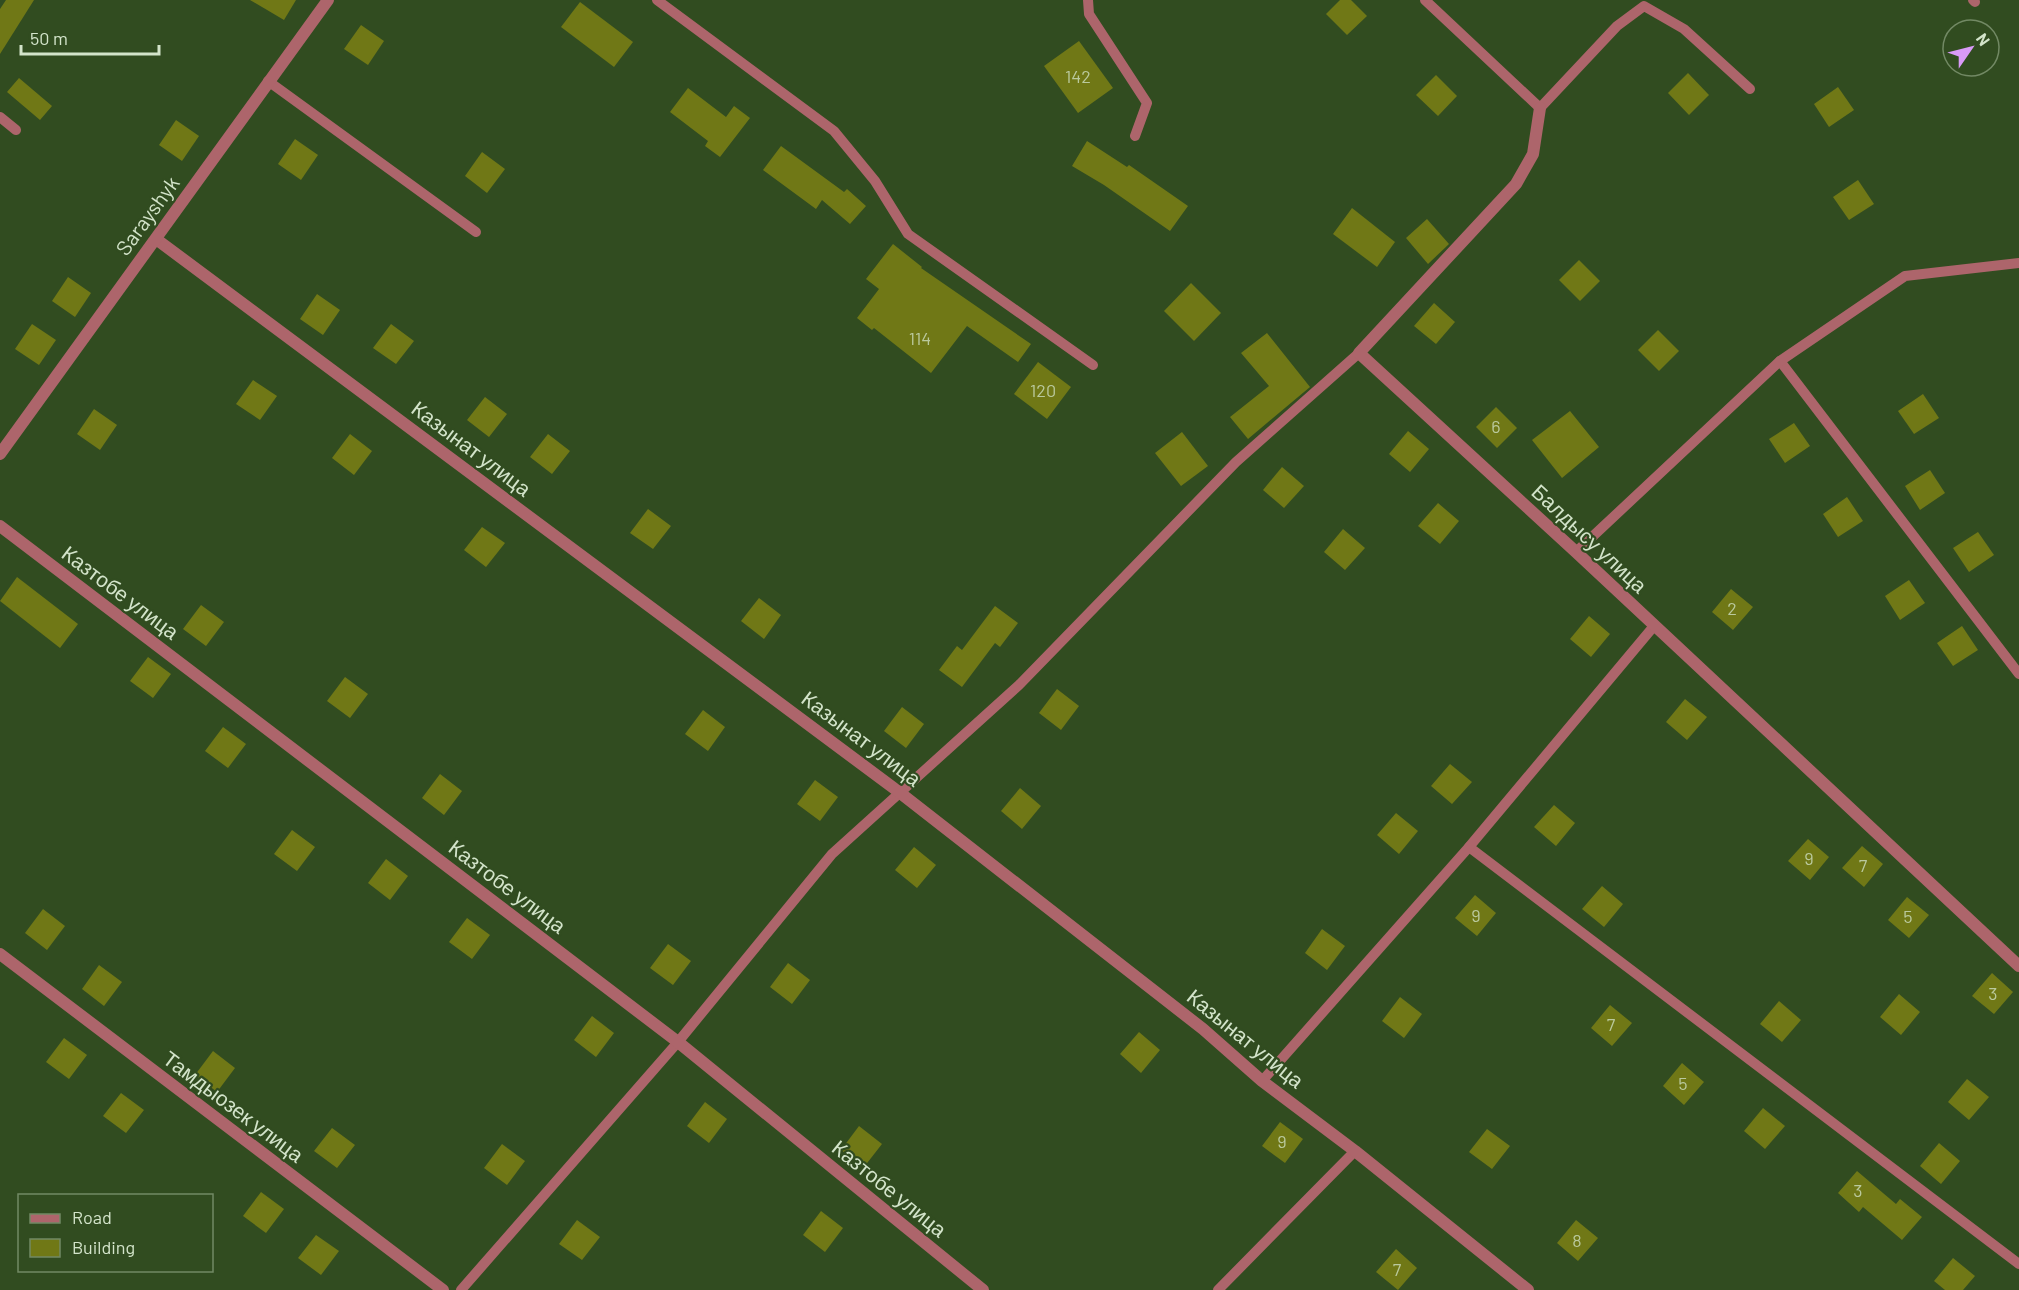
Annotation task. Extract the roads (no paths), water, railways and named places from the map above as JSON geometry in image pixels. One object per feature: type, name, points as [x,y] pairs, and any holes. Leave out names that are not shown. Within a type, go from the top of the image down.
[{"type":"street","name":"Sarayshyk","points":[[0,454],[328,0]]},
{"type":"street","points":[[1359,354],[1516,183],[1533,154],[1540,108]]},
{"type":"street","name":"Казынат улица","points":[[156,239],[899,792],[1203,1029],[1262,1081],[1528,1290]]},
{"type":"street","name":"Балдысу улица","points":[[1359,354],[1576,552],[2019,966]]},
{"type":"street","name":"Казтобе улица","points":[[0,526],[678,1042],[983,1290]]},
{"type":"street","name":"Тамдыозек улица","points":[[0,954],[443,1290]]},
{"type":"lane","points":[[657,0],[834,131],[875,181],[908,234],[1093,365]]},
{"type":"lane","points":[[1088,0],[1089,14],[1147,103],[1135,136]]},
{"type":"lane","points":[[1425,0],[1540,108],[1617,26],[1644,6],[1684,29],[1750,89]]},
{"type":"lane","points":[[268,81],[476,232]]},
{"type":"lane","points":[[0,117],[16,130]]},
{"type":"lane","points":[[1576,552],[1780,361],[1905,276],[2019,263]]},
{"type":"lane","points":[[461,1290],[678,1042],[832,854],[1019,685],[1236,462],[1359,354]]},
{"type":"lane","points":[[1780,361],[2019,674]]},
{"type":"lane","points":[[1262,1081],[1469,848],[1654,626]]},
{"type":"lane","points":[[1469,848],[2019,1264]]},
{"type":"lane","points":[[1218,1290],[1354,1151]]}]
